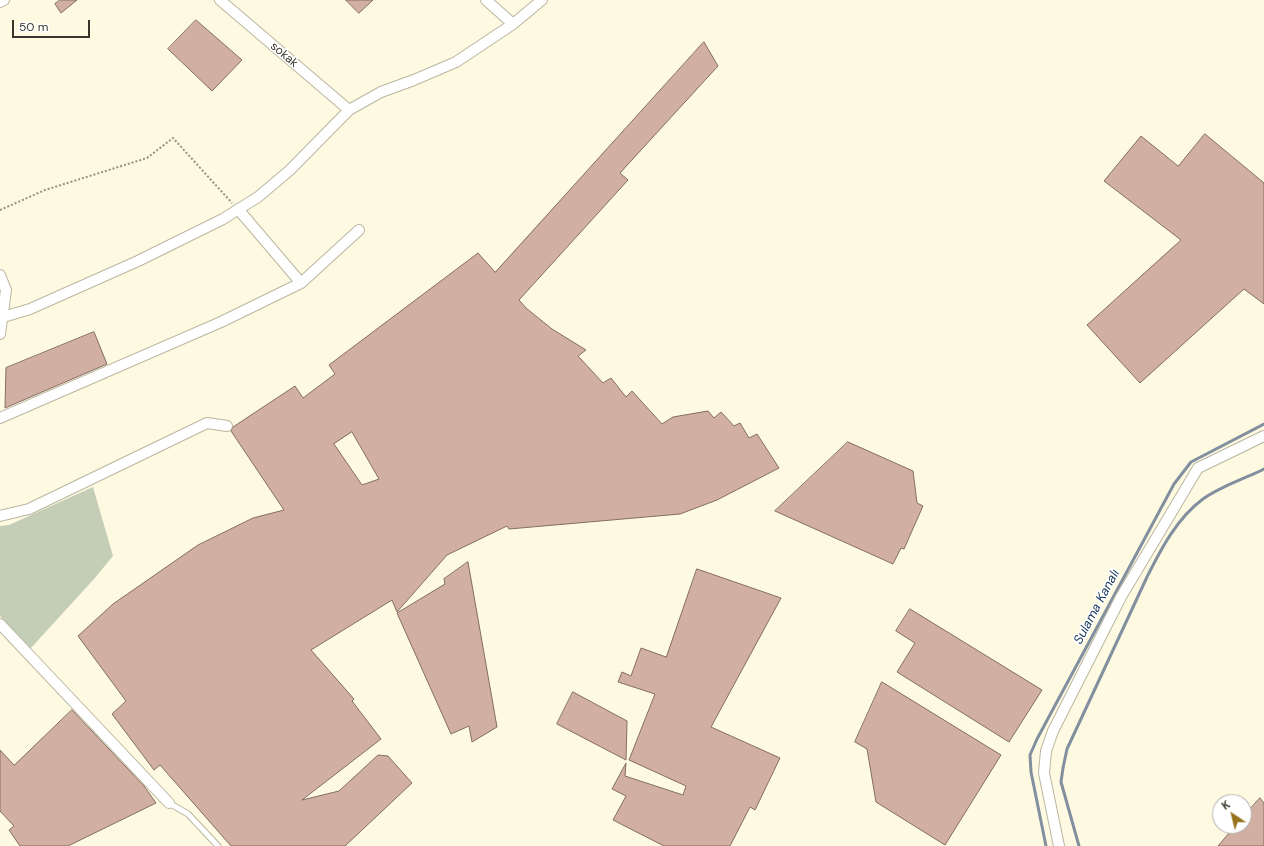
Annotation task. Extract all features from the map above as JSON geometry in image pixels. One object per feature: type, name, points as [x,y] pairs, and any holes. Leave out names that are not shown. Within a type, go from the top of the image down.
[{"type":"street","points":[[0,2],[4,0]]},
{"type":"street","name":"sokak","points":[[220,0],[349,110]]},
{"type":"street","points":[[486,0],[513,24]]},
{"type":"street","points":[[1,318],[30,309],[138,261],[223,219],[258,197],[290,170],[349,110],[381,92],[456,62],[513,24],[542,0]]},
{"type":"street","points":[[238,210],[301,283]]},
{"type":"street","points":[[0,418],[221,322],[301,283],[359,230]]},
{"type":"street","points":[[0,275],[6,290],[0,334]]},
{"type":"street","points":[[0,516],[30,509],[207,423],[227,426]]},
{"type":"street","points":[[1059,846],[1044,773],[1046,751],[1053,731],[1121,598],[1198,468],[1264,436]]},
{"type":"street","points":[[0,624],[169,803]]},
{"type":"lane","points":[[169,803],[188,814],[218,846]]},
{"type":"path","points":[[0,210],[45,190],[147,158],[173,138],[238,210]]},
{"type":"green space","points":[[93,487],[113,556],[30,649],[0,616],[0,526],[9,525]]},
{"type":"building","points":[[60,0],[77,0],[61,13],[55,4]]},
{"type":"building","points":[[346,0],[373,0],[359,13]]},
{"type":"building","points":[[196,20],[242,60],[212,91],[168,49]]},
{"type":"building","points":[[704,42],[718,66],[620,173],[628,180],[519,300],[526,308],[552,329],[586,350],[578,356],[603,383],[611,378],[626,397],[632,391],[662,424],[673,417],[708,411],[714,418],[721,412],[734,426],[740,423],[749,438],[757,434],[779,468],[717,500],[680,514],[509,529],[507,526],[447,555],[397,612],[392,600],[311,650],[354,699],[352,701],[381,739],[302,800],[339,791],[378,755],[388,756],[412,783],[345,846],[231,846],[160,765],[154,770],[112,714],[126,701],[78,636],[113,604],[198,545],[253,518],[284,510],[231,431],[233,427],[295,386],[303,398],[335,374],[329,365],[478,253],[495,272]],"holes":[[[352,432],[379,479],[362,485],[334,444]]]},
{"type":"building","points":[[1205,134],[1264,183],[1264,304],[1244,289],[1140,383],[1087,325],[1181,240],[1104,181],[1141,136],[1178,166]]},
{"type":"building","points":[[94,332],[107,364],[5,408],[6,368]]},
{"type":"building","points":[[848,442],[913,471],[917,503],[923,506],[904,549],[901,548],[893,564],[775,511]]},
{"type":"building","points":[[468,562],[497,727],[472,742],[469,726],[451,734],[397,613],[445,584],[444,579]]},
{"type":"building","points":[[697,569],[781,598],[711,727],[780,758],[755,810],[750,807],[730,846],[664,846],[613,820],[626,796],[612,789],[626,763],[625,776],[683,795],[686,786],[629,760],[655,694],[618,682],[622,672],[631,676],[641,648],[666,657]]},
{"type":"building","points":[[910,609],[1042,690],[1009,742],[897,672],[915,643],[896,631]]},
{"type":"building","points":[[882,682],[1001,755],[945,845],[876,802],[867,749],[855,742]]},
{"type":"building","points":[[573,692],[627,721],[626,760],[557,724]]},
{"type":"building","points":[[72,710],[144,786],[156,803],[68,846],[20,846],[9,830],[14,826],[0,811],[0,750],[14,765]]},
{"type":"building","points":[[1260,798],[1264,803],[1264,846],[1218,846],[1228,834],[1252,834],[1252,807]]},
{"type":"waterway","name":"Sulama Kanalı","points":[[1046,846],[1031,772],[1030,755],[1037,739],[1174,484],[1191,462],[1264,424]]},
{"type":"waterway","points":[[1079,846],[1061,782],[1067,749],[1147,577],[1170,535],[1185,515],[1203,499],[1217,490],[1264,469]]}]
